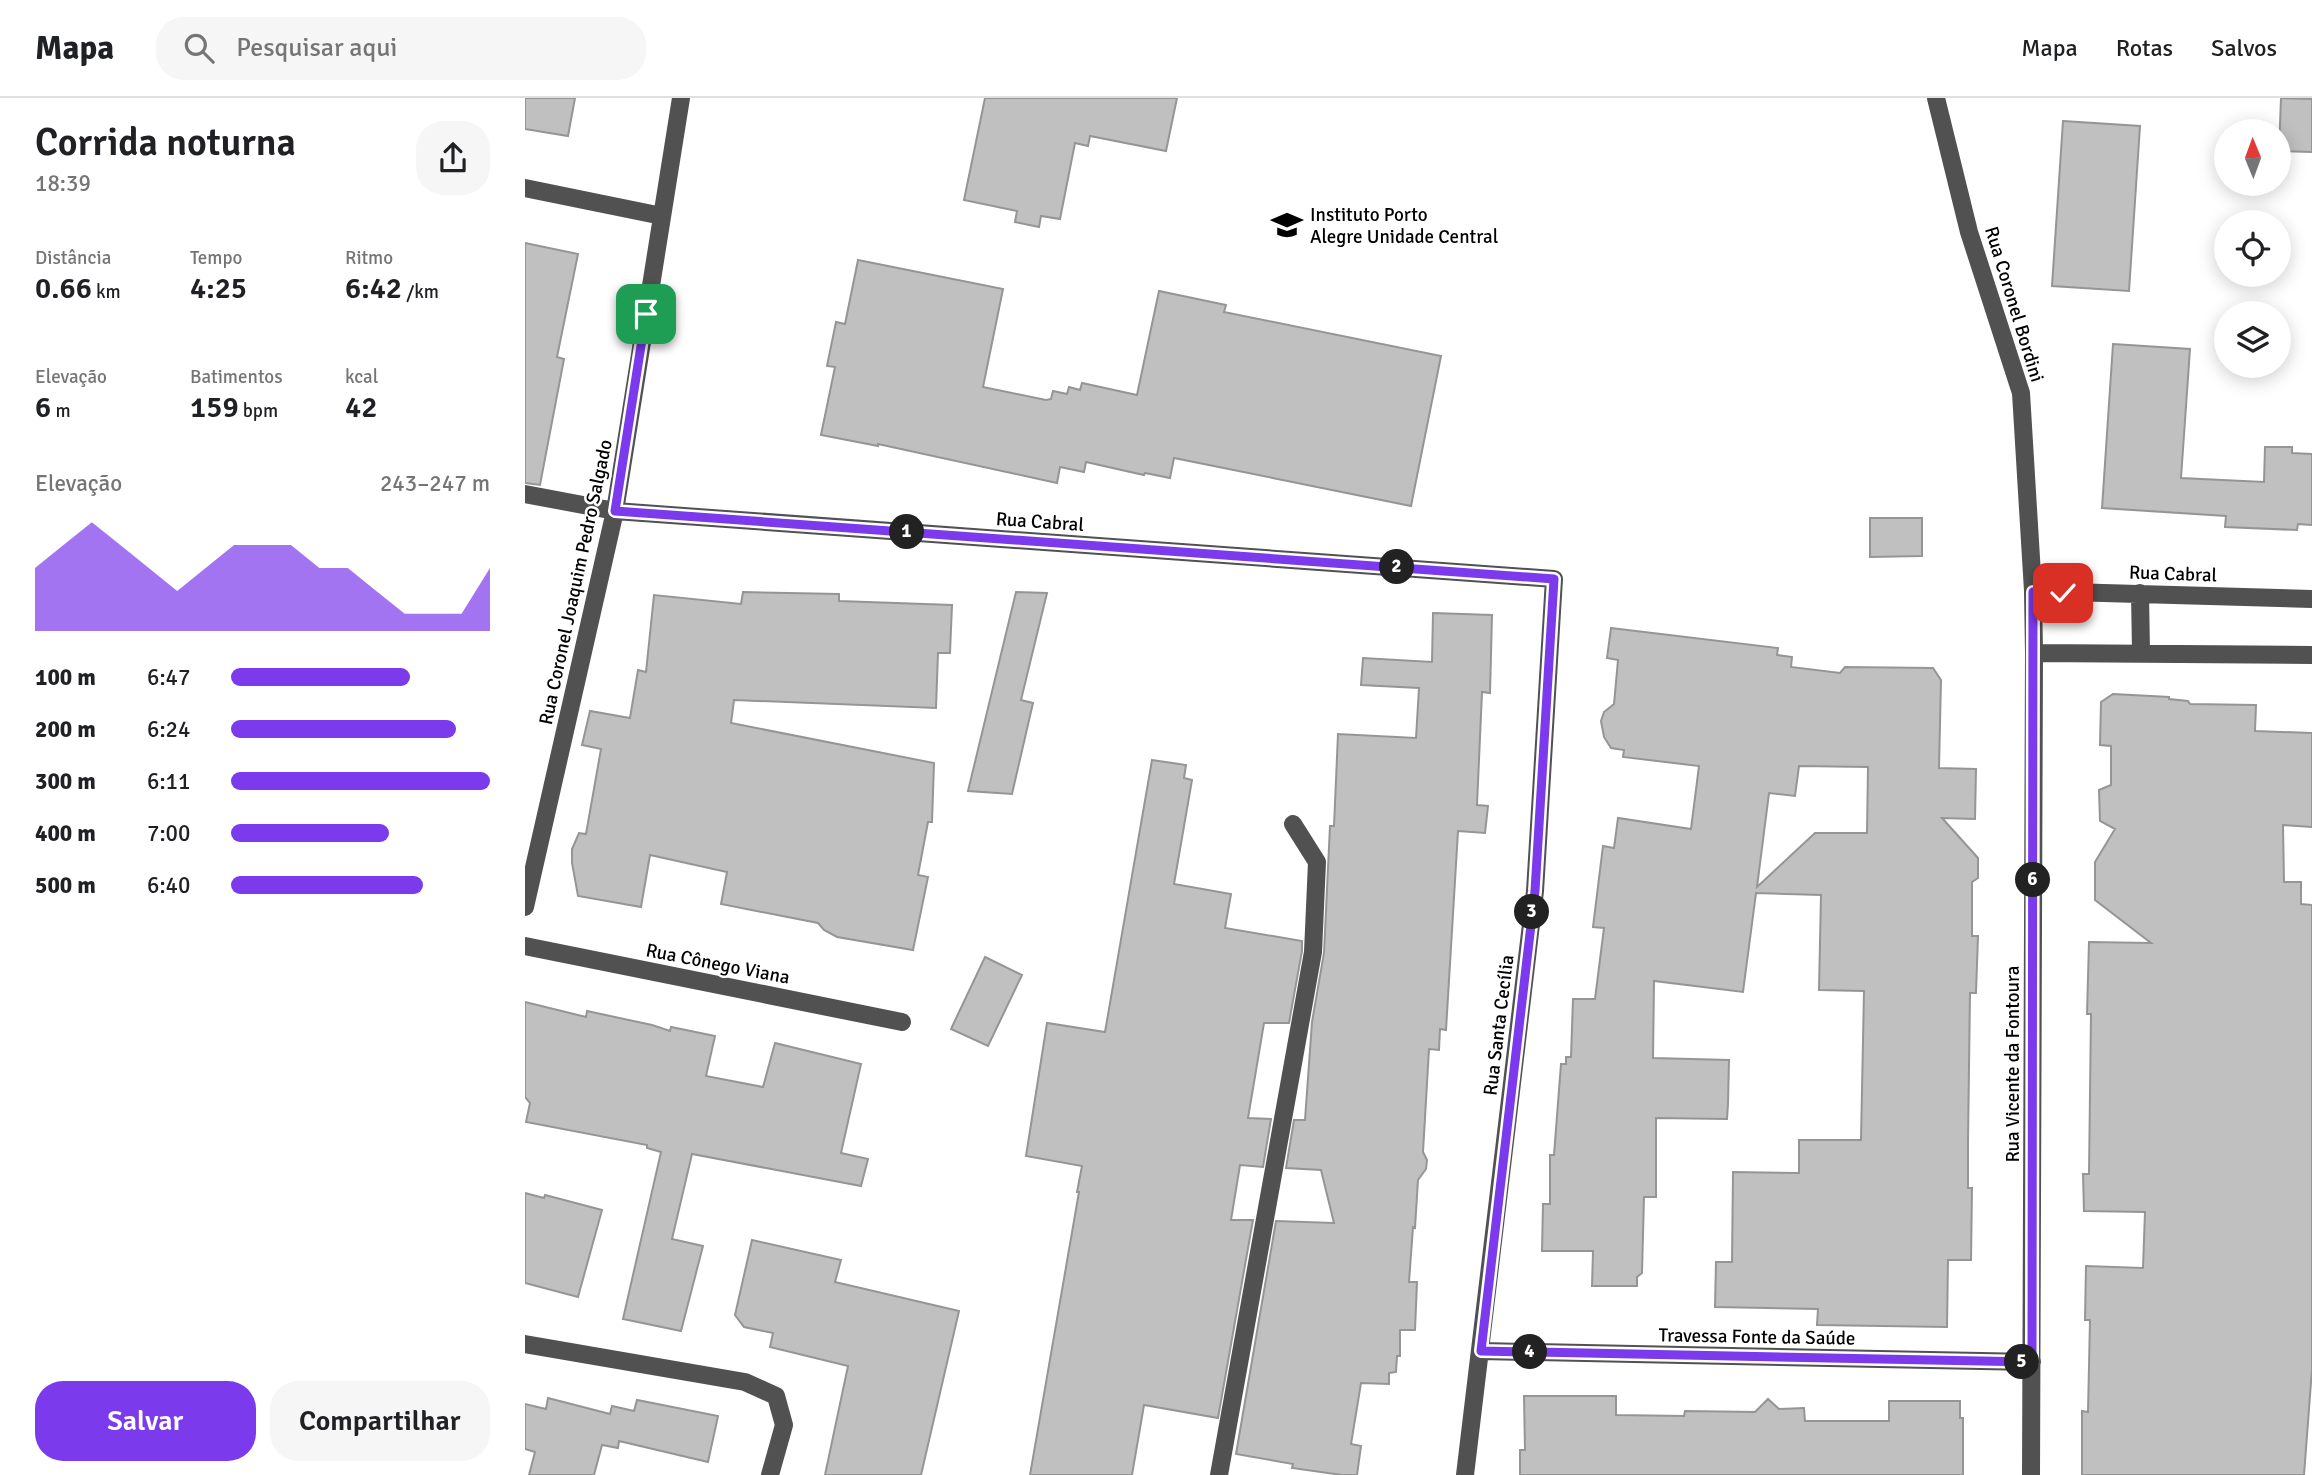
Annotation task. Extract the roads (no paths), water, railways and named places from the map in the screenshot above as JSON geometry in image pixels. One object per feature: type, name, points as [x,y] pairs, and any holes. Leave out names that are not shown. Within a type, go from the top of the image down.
[{"type":"street","name":"Rua Coronel Joaquim Pedro Salgado","points":[[525,907],[615,511],[681,98]]},
{"type":"street","name":"Rua Coronel Bordini","points":[[1936,98],[1969,232],[2021,393],[2034,653]]},
{"type":"street","points":[[525,188],[662,216]]},
{"type":"street","name":"Rua Cabral","points":[[525,494],[615,511],[1554,579]]},
{"type":"street","name":"Rua Santa Cecília","points":[[1465,1475],[1535,891],[1554,579]]},
{"type":"street","name":"Rua Cabral","points":[[2033,592],[2312,599]]},
{"type":"street","points":[[2140,593],[2141,652]]},
{"type":"street","points":[[2034,653],[2312,655]]},
{"type":"street","name":"Rua Vicente da Fontoura","points":[[2031,1475],[2034,653]]},
{"type":"street","points":[[1219,1475],[1313,952],[1317,862],[1293,824]]},
{"type":"street","name":"Rua Cônego Viana","points":[[525,946],[902,1022]]},
{"type":"street","points":[[525,1344],[745,1382],[776,1396],[784,1424],[770,1475]]},
{"type":"street","name":"Travessa Fonte da Saúde","points":[[1481,1351],[2032,1362]]},
{"type":"place","name":"Instituto Porto Alegre Unidade Central","points":[[1287,225]]}]
